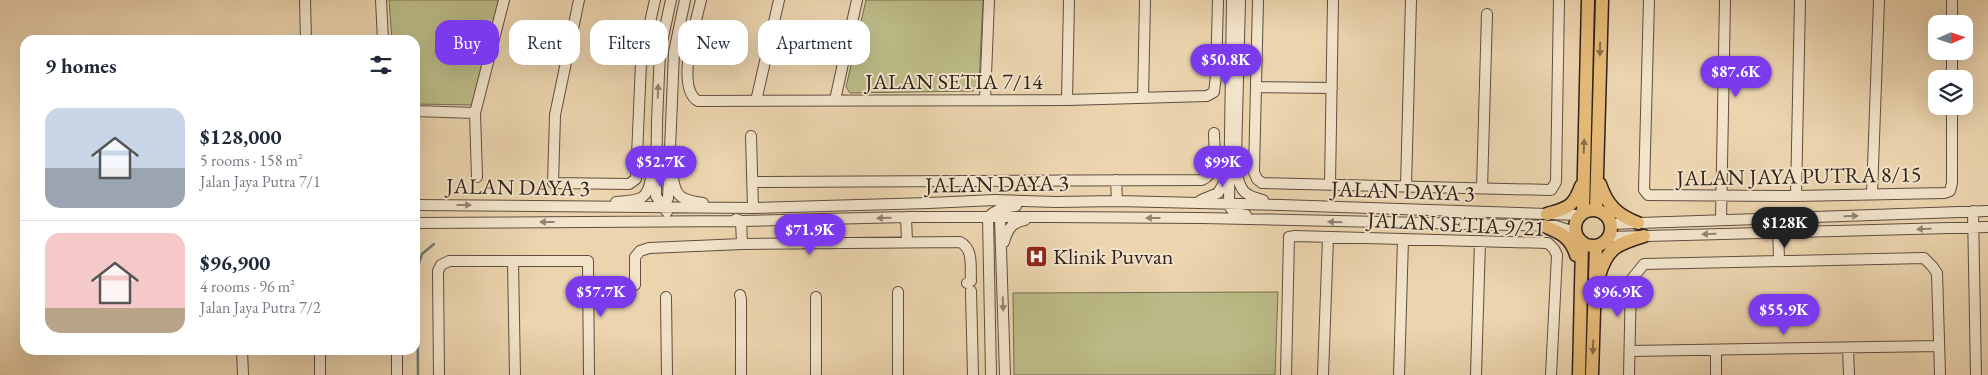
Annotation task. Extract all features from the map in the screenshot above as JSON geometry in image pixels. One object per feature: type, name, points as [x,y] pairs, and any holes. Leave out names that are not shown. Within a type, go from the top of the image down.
[{"type":"main road","points":[[1579,375],[1581,279],[1575,223],[1581,214],[1584,178],[1588,0]]},
{"type":"main road","points":[[1596,210],[1602,0]]},
{"type":"main road","points":[[1597,175],[1608,204],[1621,216],[1638,223]]},
{"type":"main road","points":[[1581,279],[1575,251],[1571,242],[1545,220],[1574,203],[1584,178]]},
{"type":"main road","points":[[1578,237],[1588,246],[1596,246],[1603,243],[1608,237],[1610,224],[1606,216],[1596,210],[1589,210],[1581,214]]},
{"type":"main road","points":[[1594,293],[1604,262],[1611,251],[1622,243],[1644,236]]},
{"type":"main road","points":[[1593,374],[1596,246]]},
{"type":"street","points":[[304,0],[306,35]]},
{"type":"street","points":[[382,0],[384,35]]},
{"type":"street","points":[[477,177],[475,112],[504,0]]},
{"type":"street","points":[[579,0],[555,115],[553,183],[629,184],[636,179],[641,63],[655,0]]},
{"type":"street","points":[[671,0],[660,51],[656,196],[663,208],[671,216],[681,218],[734,218],[741,221],[742,244]]},
{"type":"street","points":[[568,222],[584,218],[646,216],[663,208],[668,198],[674,52],[685,0]]},
{"type":"street","name":"JALAN SETIA 7/14","points":[[701,0],[687,62],[689,92],[693,99],[698,101],[756,102],[1067,100],[1207,96],[1214,92],[1216,76],[1218,0]]},
{"type":"street","points":[[756,102],[779,0]]},
{"type":"street","points":[[835,100],[857,0]]},
{"type":"street","points":[[985,100],[989,0]]},
{"type":"street","points":[[1067,100],[1069,0]]},
{"type":"street","points":[[1142,98],[1145,0]]},
{"type":"street","points":[[1232,0],[1233,173],[1246,194],[1281,205]]},
{"type":"street","points":[[1202,218],[1210,215],[1227,214],[1232,206],[1240,0]]},
{"type":"street","points":[[1258,0],[1254,172],[1257,179],[1262,182],[1550,190],[1556,182],[1559,0]]},
{"type":"street","points":[[1330,184],[1333,0]]},
{"type":"street","points":[[1406,186],[1411,0]]},
{"type":"street","name":"JALAN JAYA PUTRA 8/15","points":[[1649,0],[1644,190],[1648,195],[1796,196],[1944,193],[1950,191],[1952,115]]},
{"type":"street","points":[[1721,220],[1725,0]]},
{"type":"street","points":[[1796,196],[1800,0]]},
{"type":"street","points":[[1872,194],[1879,0]]},
{"type":"street","points":[[1952,0],[1952,15]]},
{"type":"street","points":[[1482,188],[1487,14]]},
{"type":"street","points":[[1256,87],[1332,88]]},
{"type":"street","points":[[420,111],[475,112]]},
{"type":"street","points":[[568,206],[640,199],[645,195],[650,188],[657,121]]},
{"type":"street","points":[[670,121],[674,189],[680,196],[693,202],[718,206]]},
{"type":"street","points":[[753,182],[1197,180],[1207,178],[1213,171],[1214,133]]},
{"type":"street","points":[[751,136],[753,208]]},
{"type":"street","points":[[1187,203],[1212,197],[1218,193],[1233,173]]},
{"type":"street","points":[[1116,180],[1117,201]]},
{"type":"street","name":"JALAN DAYA 3","points":[[420,205],[663,208],[718,206],[753,208],[929,204],[994,200],[1117,201],[1232,206],[1281,205],[1545,220],[1562,227],[1578,237]]},
{"type":"street","points":[[991,375],[989,256],[994,215],[1005,207],[1056,202]]},
{"type":"street","points":[[929,204],[989,207],[994,215],[1001,255],[1005,375]]},
{"type":"street","points":[[1232,206],[1238,214],[1257,216],[1266,220]]},
{"type":"street","points":[[1610,224],[1988,211]]},
{"type":"street","points":[[1973,212],[1976,375]]},
{"type":"street","name":"JALAN DAYA 3","points":[[420,223],[741,221],[906,217],[950,218],[994,215],[1266,220],[1545,220],[1581,214]]},
{"type":"street","points":[[906,217],[907,242]]},
{"type":"street","points":[[1001,255],[1006,232],[1014,224],[1021,220],[1050,217]]},
{"type":"street","points":[[950,218],[974,222],[983,230],[989,256]]},
{"type":"street","points":[[1780,219],[1782,261]]},
{"type":"street","points":[[1608,237],[1988,227]]},
{"type":"street","points":[[1974,273],[1980,239],[1988,231]]},
{"type":"street","name":"JALAN SETIA 9/21","points":[[1286,375],[1289,237],[1548,243],[1557,255],[1551,375]]},
{"type":"street","points":[[1323,375],[1328,237]]},
{"type":"street","points":[[1399,375],[1404,239]]},
{"type":"street","points":[[1476,375],[1480,241]]},
{"type":"street","points":[[636,285],[635,256],[640,251],[649,248],[742,244],[960,242],[966,245],[970,251],[971,280],[969,287],[973,375]]},
{"type":"street","points":[[1629,375],[1631,280],[1644,264],[1924,258],[1937,273],[1940,375]]},
{"type":"street","points":[[439,375],[438,271],[441,265],[449,261],[588,261],[589,375]]},
{"type":"street","points":[[513,261],[515,375]]},
{"type":"street","points":[[898,292],[898,375]]},
{"type":"street","points":[[740,295],[741,375]]},
{"type":"street","points":[[666,297],[667,375]]},
{"type":"street","points":[[816,297],[816,375]]},
{"type":"street","points":[[1630,351],[1940,346]]},
{"type":"street","points":[[1848,348],[1849,375]]},
{"type":"street","points":[[1716,350],[1716,375]]},
{"type":"street","points":[[242,355],[243,375]]},
{"type":"street","points":[[320,355],[320,375]]},
{"type":"street","points":[[397,355],[397,375]]},
{"type":"shaded area","points":[[389,0],[499,0],[494,20],[435,20],[435,65],[484,65],[474,105],[420,104],[420,35],[392,35]]},
{"type":"shaded area","points":[[866,0],[983,0],[979,85],[973,91],[850,93],[846,87],[851,65],[870,65],[870,20],[861,20]]},
{"type":"shaded area","points":[[1278,292],[1275,375],[1014,375],[1013,293]]},
{"type":"waterway","points":[[420,260],[422,254],[434,244]]},
{"type":"waterway","points":[[418,355],[418,375]]},
{"type":"place","name":"Klinik Puvvan","points":[[1037,256]]}]
